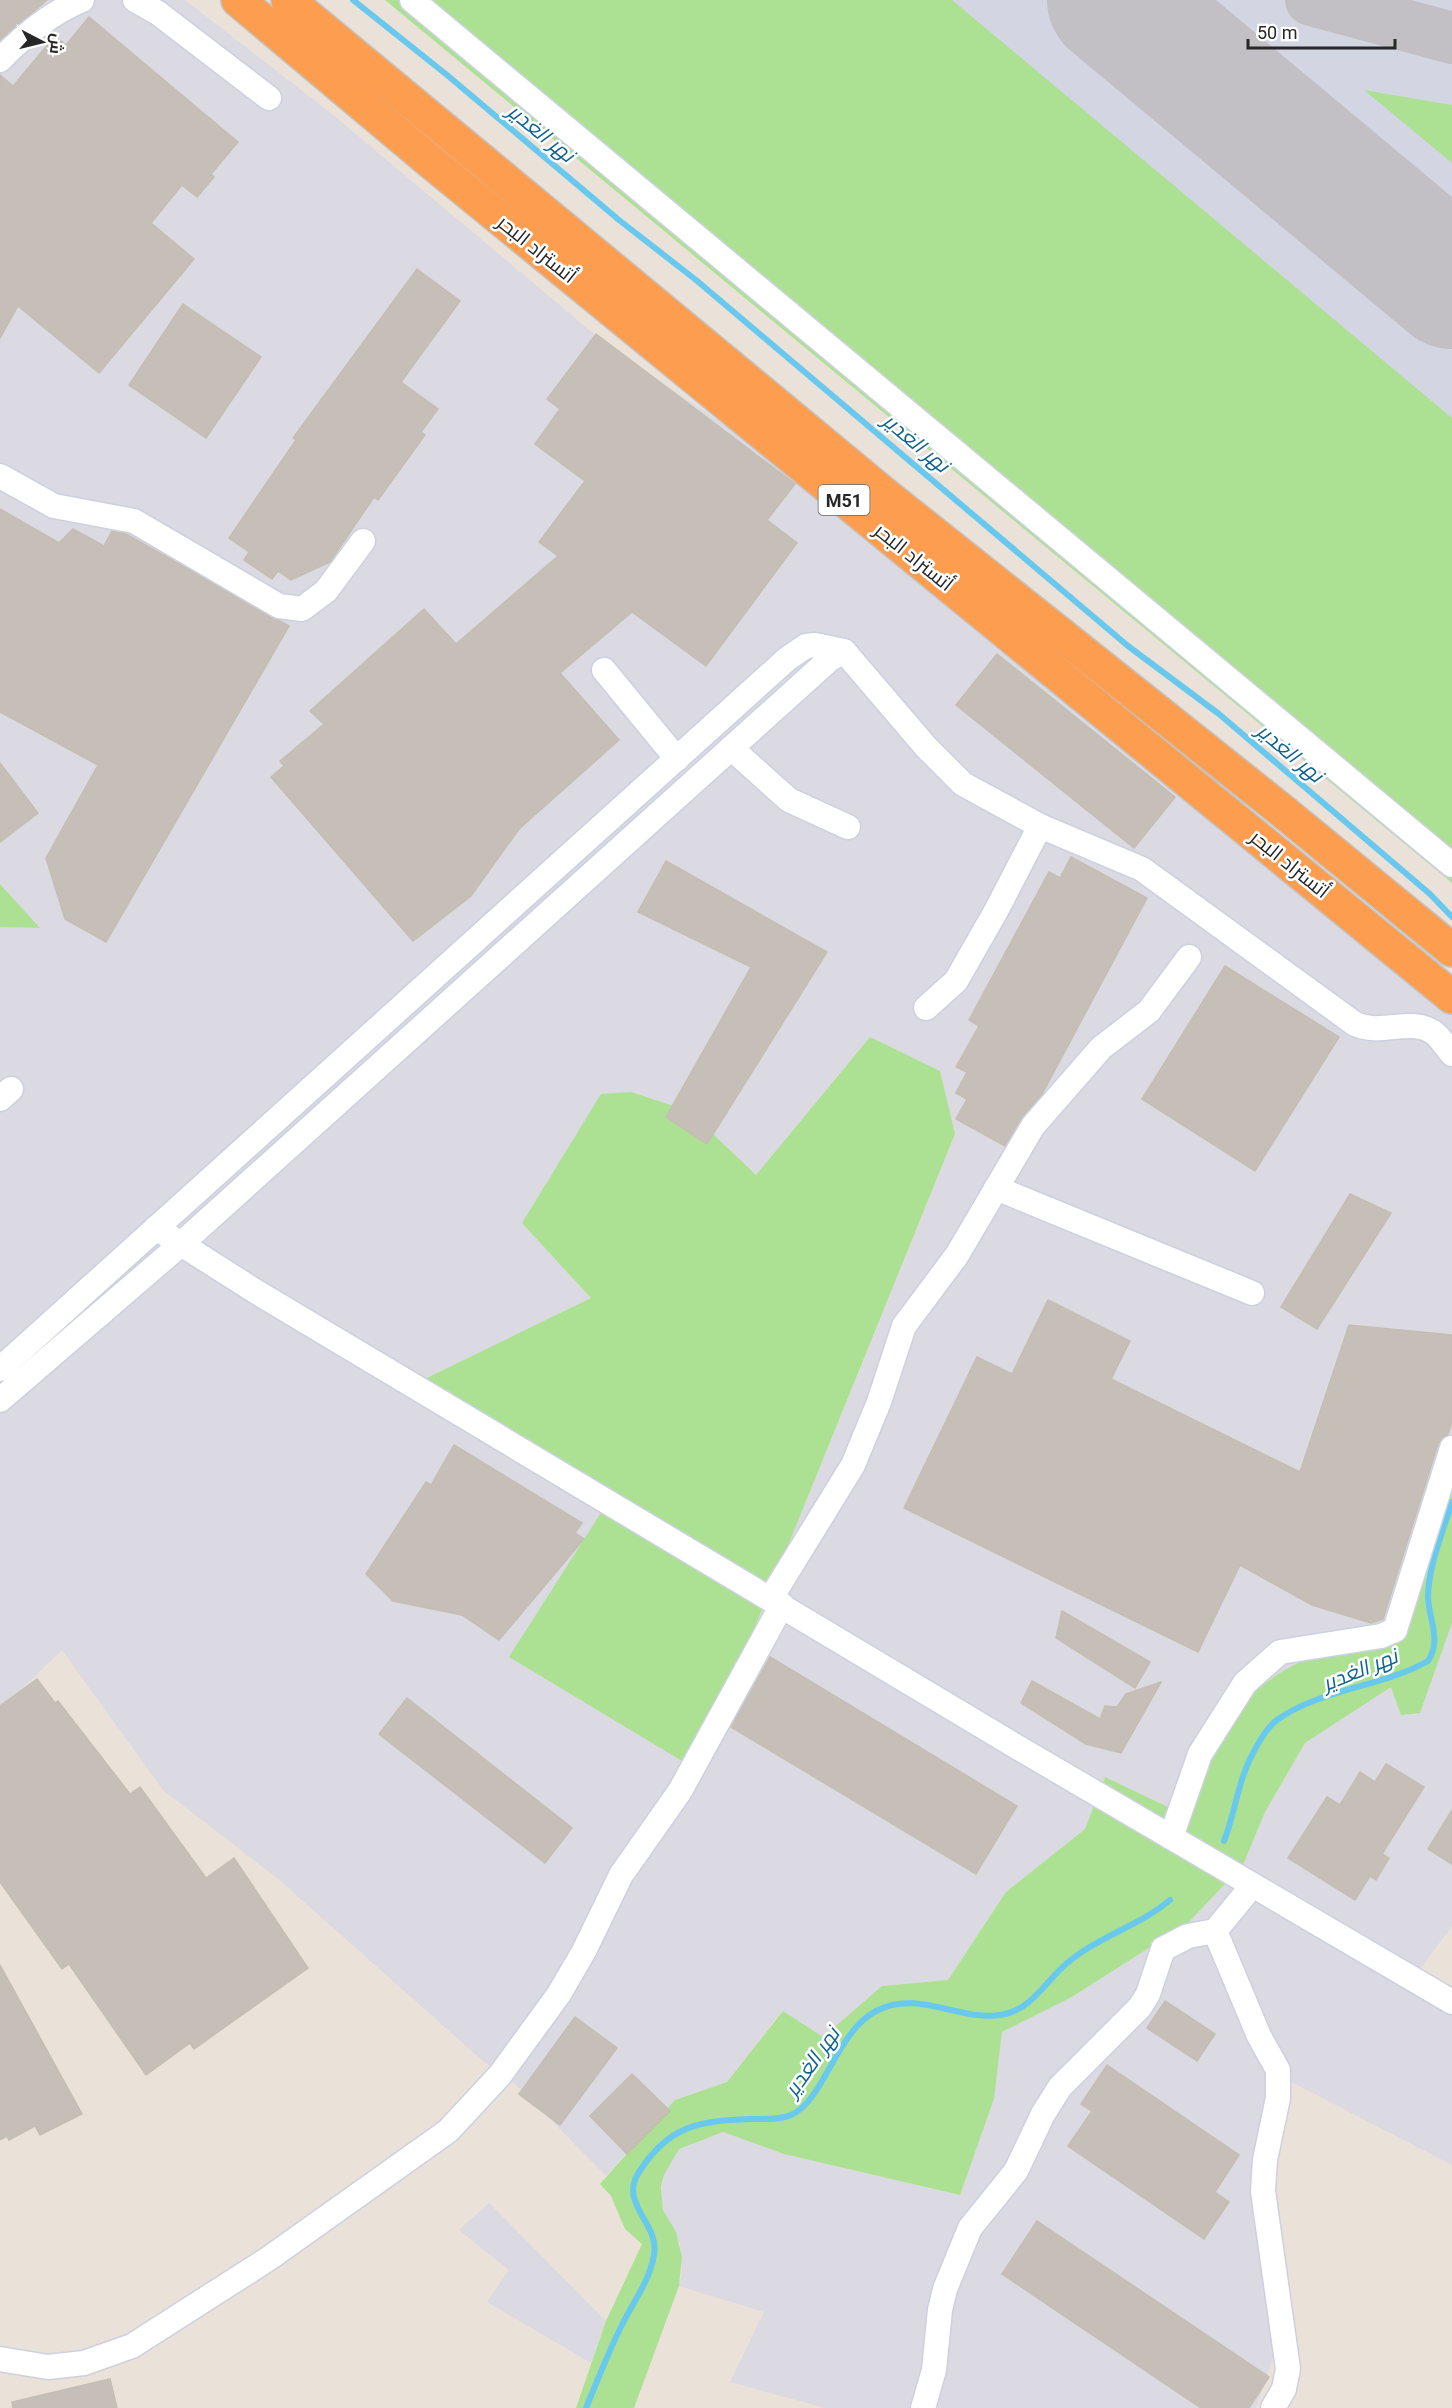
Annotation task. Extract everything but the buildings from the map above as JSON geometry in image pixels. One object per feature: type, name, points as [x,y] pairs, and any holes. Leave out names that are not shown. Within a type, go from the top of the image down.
[{"type":"highway","name":"أتستراد البحر","points":[[238,0],[431,162],[1452,997]]},
{"type":"highway","name":"أتستراد البحر","points":[[288,0],[883,494],[1280,809],[1452,950]]},
{"type":"street","points":[[0,60],[42,23],[64,7],[82,0]]},
{"type":"street","points":[[135,0],[158,13],[269,99]]},
{"type":"street","points":[[412,0],[1452,865]]},
{"type":"street","points":[[0,476],[54,506],[134,521],[279,606],[302,609],[326,591],[363,541]]},
{"type":"street","points":[[0,1369],[787,659],[806,646],[821,644],[844,651],[926,747],[963,784],[1040,826],[1142,869],[1355,1023],[1368,1029],[1413,1025],[1434,1032],[1452,1053]]},
{"type":"street","points":[[0,1400],[180,1245],[830,659],[844,651]]},
{"type":"street","points":[[604,670],[678,759],[710,768]]},
{"type":"street","points":[[731,748],[789,800],[848,827]]},
{"type":"street","points":[[678,759],[680,794]]},
{"type":"street","points":[[926,1008],[956,981],[1040,826]]},
{"type":"street","points":[[0,2359],[48,2367],[84,2363],[132,2346],[268,2259],[448,2131],[500,2075],[559,1994],[584,1951],[621,1875],[680,1791],[777,1602],[853,1465],[879,1402],[904,1326],[957,1255],[1033,1126],[1101,1048],[1149,1011],[1189,957]]},
{"type":"street","points":[[426,985],[444,1007]]},
{"type":"street","points":[[996,1188],[1252,1293]]},
{"type":"street","points":[[156,1228],[180,1245],[1252,1886],[1452,2002]]},
{"type":"street","points":[[1171,1836],[1200,1754],[1245,1683],[1280,1652],[1382,1636],[1395,1630],[1452,1448]]},
{"type":"street","points":[[923,2408],[934,2370],[940,2310],[945,2289],[970,2228],[1016,2171],[1043,2114],[1060,2087],[1140,2007],[1148,1994],[1163,1949],[1188,1936],[1215,1931],[1252,1886]]},
{"type":"street","points":[[1215,1931],[1259,2036],[1273,2058],[1280,2082],[1265,2160],[1263,2192],[1288,2369],[1284,2389],[1273,2408]]},
{"type":"shaded area","points":[[0,0],[185,0],[332,114],[607,345],[867,522],[1452,1014],[1452,1460],[1395,1627],[1174,1811],[1105,1777],[1085,1829],[1006,1892],[948,1980],[882,1986],[823,2038],[782,2011],[727,2082],[675,2100],[606,2176],[515,2084],[484,2062],[277,1878],[163,1790],[62,1650],[0,1710],[0,927],[40,928],[0,884]],"holes":[[[870,1037],[940,1071],[955,1135],[697,1770],[605,1508],[408,1387],[591,1298],[689,1111],[756,1175]]]},
{"type":"shaded area","points":[[397,0],[1452,0],[1452,879]]},
{"type":"shaded area","points":[[1452,1623],[1452,1926],[1417,1973],[1452,1999],[1452,2165],[1270,2071],[1263,2105],[1263,2226],[1286,2320],[1256,2408],[825,2408],[730,2382],[764,2312],[679,2286],[682,2272],[680,2244],[663,2210],[661,2199],[664,2175],[679,2149],[723,2132],[784,2154],[960,2195],[994,2099],[1002,2032],[1070,1998],[1187,1924],[1243,1865],[1265,1812],[1305,1743],[1391,1687],[1420,1713]]},
{"type":"shaded area","points":[[489,2203],[606,2321],[591,2363],[487,2302],[509,2270],[459,2230]]},
{"type":"green space","points":[[385,0],[952,0],[1452,418],[1452,883]]},
{"type":"green space","points":[[1364,90],[1452,105],[1452,163]]},
{"type":"green space","points":[[0,884],[40,928],[0,927]]},
{"type":"green space","points":[[870,1037],[940,1071],[955,1134],[697,1770],[509,1657],[604,1508],[408,1387],[591,1298],[522,1223],[601,1094],[631,1092],[689,1111],[756,1175]]},
{"type":"green space","points":[[1452,1460],[1452,1623],[1420,1713],[1401,1715],[1391,1687],[1305,1743],[1265,1812],[1243,1865],[1187,1924],[1070,1998],[1002,2032],[994,2099],[960,2195],[784,2154],[723,2132],[679,2149],[664,2175],[661,2187],[663,2210],[676,2232],[682,2257],[679,2286],[634,2408],[576,2408],[606,2321],[642,2244],[625,2229],[611,2196],[600,2184],[675,2100],[727,2082],[783,2011],[823,2037],[882,1986],[948,1980],[1006,1892],[1085,1829],[1105,1777],[1174,1810],[1206,1757],[1242,1706],[1257,1690],[1274,1677],[1313,1656],[1395,1627]]},
{"type":"waterway","name":"نهر الغدير","points":[[353,0],[447,75],[619,220],[696,280],[1128,646],[1219,714],[1430,894],[1452,917]]},
{"type":"waterway","name":"نهر الغدير","points":[[1224,1841],[1246,1767],[1259,1742],[1273,1723],[1293,1710],[1312,1702],[1392,1677],[1428,1661],[1434,1645],[1434,1630],[1428,1598],[1430,1574],[1452,1502]]},
{"type":"waterway","name":"نهر الغدير","points":[[586,2408],[615,2339],[652,2265],[654,2244],[633,2194],[634,2183],[639,2172],[662,2144],[674,2135],[701,2124],[791,2115],[813,2096],[850,2034],[876,2011],[891,2005],[922,2004],[985,2016],[1000,2015],[1020,2008],[1078,1955],[1170,1900]]},
{"type":"taxiway","points":[[1311,0],[1452,38]]},
{"type":"runway","points":[[1113,0],[1452,283]]}]
